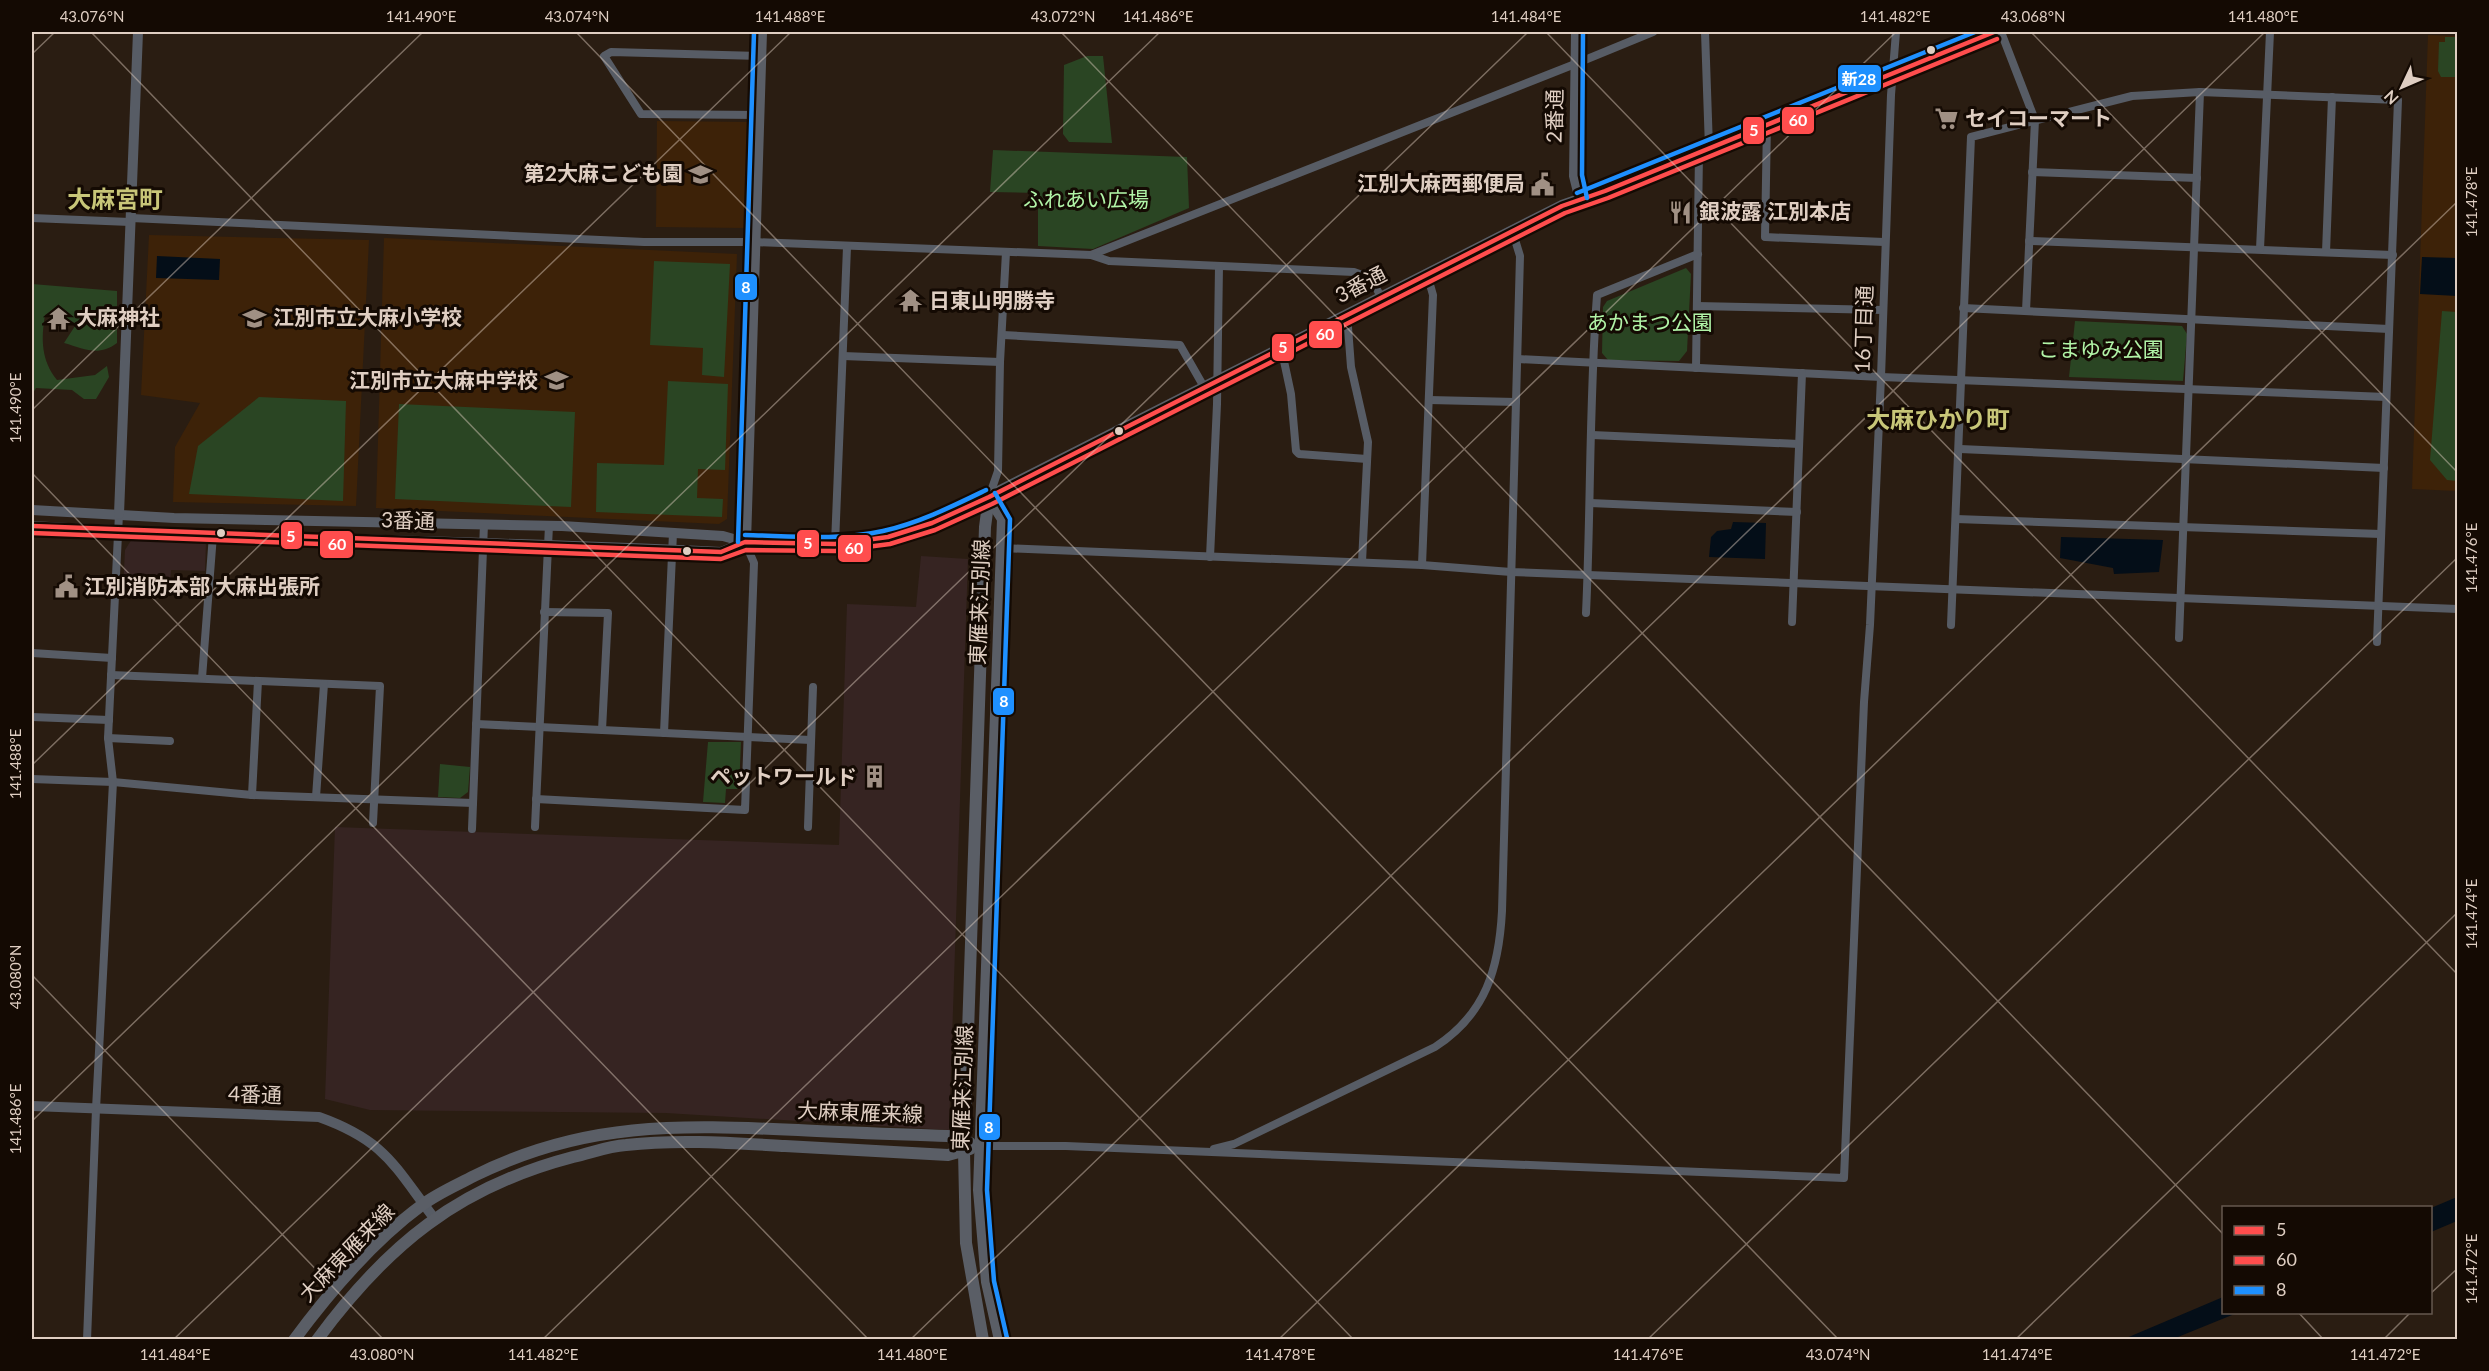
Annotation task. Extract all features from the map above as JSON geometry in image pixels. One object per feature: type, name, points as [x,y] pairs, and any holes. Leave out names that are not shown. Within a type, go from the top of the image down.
[{"type":"main road","points":[[745,542],[761,32]]},
{"type":"main road","name":"3番通","points":[[745,542],[835,544],[869,541],[906,532],[989,497],[1562,206],[1994,32]]},
{"type":"main road","name":"東雁来江別線","points":[[989,497],[1003,519],[979,1190],[987,1282],[1000,1340]]},
{"type":"main road","name":"東雁来江別線","points":[[983,1340],[966,1244],[964,1146],[985,527],[989,497]]},
{"type":"main road","name":"大麻東雁来線","points":[[294,1340],[335,1289],[373,1248],[423,1204],[503,1162],[560,1142],[630,1129],[731,1127],[948,1136],[964,1146]]},
{"type":"main road","name":"大麻東雁来線","points":[[317,1340],[374,1270],[434,1218],[465,1198],[510,1176],[552,1163],[626,1145],[676,1142],[948,1155],[964,1146],[980,1146]]},
{"type":"street","points":[[87,1340],[113,783],[108,738],[119,531],[138,32]]},
{"type":"street","name":"2番通","points":[[1576,32],[1574,176],[1580,200]]},
{"type":"street","points":[[1091,255],[1653,32]]},
{"type":"street","points":[[1696,368],[1698,254],[1704,150],[1705,32]]},
{"type":"street","name":"16丁目通","points":[[1194,1152],[1844,1178],[1863,714],[1881,377],[1884,242],[1896,32]]},
{"type":"street","points":[[2001,32],[2035,120],[2026,311]]},
{"type":"street","points":[[2260,249],[2270,32]]},
{"type":"street","points":[[759,115],[641,114],[604,56],[611,52],[760,56]]},
{"type":"street","points":[[2179,638],[2200,92]]},
{"type":"street","points":[[1951,625],[1963,380],[1963,308],[1971,137],[2132,96],[2200,92],[2267,94],[2398,100],[2377,642]]},
{"type":"street","points":[[2326,252],[2332,97]]},
{"type":"street","points":[[1767,123],[1765,237],[1884,242]]},
{"type":"street","points":[[2032,172],[2197,177]]},
{"type":"street","points":[[32,218],[130,220],[644,242],[754,242],[1091,255],[1109,261],[1354,272],[1371,278],[1381,297]]},
{"type":"street","points":[[980,1146],[1194,1152],[1234,1143],[1435,1047],[1464,1023],[1481,999],[1494,971],[1500,942],[1520,256],[1512,230]]},
{"type":"street","points":[[2029,241],[2393,255]]},
{"type":"street","points":[[835,544],[847,247]]},
{"type":"street","points":[[989,497],[998,471],[1000,362],[1006,252]]},
{"type":"street","points":[[1586,613],[1592,363],[1597,295],[1698,254]]},
{"type":"street","points":[[1210,557],[1219,266]]},
{"type":"street","points":[[1422,565],[1433,295],[1427,274]]},
{"type":"street","points":[[1697,306],[1883,310]]},
{"type":"street","points":[[1963,308],[2389,329]]},
{"type":"street","points":[[1347,314],[1351,366],[1368,442],[1362,562]]},
{"type":"street","points":[[1003,335],[1180,345],[1204,387]]},
{"type":"street","points":[[1281,347],[1291,394],[1296,451],[1299,454],[1367,459]]},
{"type":"street","points":[[843,356],[1000,362]]},
{"type":"street","points":[[1518,358],[1881,377],[2386,397]]},
{"type":"street","points":[[1792,622],[1802,373]]},
{"type":"street","points":[[1429,400],[1516,402]]},
{"type":"street","points":[[1592,435],[1799,444]]},
{"type":"street","points":[[1960,449],[2384,468]]},
{"type":"street","points":[[1590,503],[1797,512]]},
{"type":"street","name":"3番通","points":[[32,510],[549,525],[723,536],[745,542]]},
{"type":"street","points":[[1956,519],[2381,534]]},
{"type":"street","points":[[472,829],[484,524]]},
{"type":"street","points":[[535,827],[549,525]]},
{"type":"street","name":"3番通","points":[[32,526],[213,535],[547,544],[721,552],[745,542]]},
{"type":"street","points":[[664,733],[673,533]]},
{"type":"street","points":[[202,678],[213,535]]},
{"type":"street","points":[[536,799],[745,810],[754,563],[745,542]]},
{"type":"street","points":[[1002,548],[1362,562],[1511,572],[2457,609]]},
{"type":"street","points":[[544,612],[608,613],[602,730]]},
{"type":"street","points":[[32,653],[112,658]]},
{"type":"street","points":[[111,675],[380,686],[373,823]]},
{"type":"street","points":[[252,795],[258,681]]},
{"type":"street","points":[[316,797],[324,684]]},
{"type":"street","points":[[808,827],[813,687]]},
{"type":"street","points":[[32,717],[109,720]]},
{"type":"street","points":[[476,724],[811,740]]},
{"type":"street","points":[[108,738],[170,741]]},
{"type":"street","points":[[32,778],[252,795],[473,803]]},
{"type":"street","name":"4番通","points":[[32,1106],[319,1117],[361,1134],[384,1152],[434,1218]]},
{"type":"shaded area","points":[[2428,35],[2457,36],[2457,491],[2412,489]]},
{"type":"shaded area","name":"第2大麻こども園","points":[[657,121],[748,122],[745,228],[656,227]]},
{"type":"shaded area","name":"江別市立大麻小学校","points":[[149,235],[369,240],[356,506],[173,502],[175,447],[200,403],[141,395]]},
{"type":"shaded area","name":"江別市立大麻中学校","points":[[384,238],[737,254],[727,519],[719,524],[376,508]]},
{"type":"shaded area","points":[[157,256],[220,259],[219,280],[156,278]]},
{"type":"shaded area","points":[[2422,257],[2457,258],[2457,296],[2420,294]]},
{"type":"shaded area","points":[[1733,522],[1766,523],[1765,559],[1709,557],[1711,537],[1717,531],[1731,529]]},
{"type":"shaded area","points":[[2061,537],[2163,540],[2159,572],[2114,574],[2113,568],[2060,558]]},
{"type":"shaded area","points":[[132,539],[206,543],[205,571],[171,570],[169,594],[123,592],[125,550]]},
{"type":"shaded area","points":[[921,556],[968,559],[949,1130],[666,1113],[370,1110],[325,1099],[335,827],[839,845],[847,604],[916,607]]},
{"type":"shaded area","points":[[2457,1197],[2457,1221],[2432,1232],[2432,1208]]},
{"type":"shaded area","points":[[2222,1297],[2222,1314],[2235,1314],[2173,1339],[2124,1339]]},
{"type":"green space","points":[[2445,37],[2457,37],[2457,77],[2441,77],[2438,71],[2439,42],[2445,42]]},
{"type":"green space","points":[[1087,56],[1103,56],[1112,143],[1069,142],[1063,134],[1064,65]]},
{"type":"green space","name":"ふれあい広場","points":[[993,150],[1187,157],[1189,208],[1093,249],[1038,246],[1038,193],[990,192]]},
{"type":"green space","points":[[654,261],[730,264],[724,377],[702,375],[703,348],[650,345]]},
{"type":"green space","name":"あかまつ公園","points":[[1686,268],[1691,274],[1687,351],[1679,361],[1608,360],[1602,353],[1603,307],[1607,301]]},
{"type":"green space","points":[[32,284],[117,291],[117,343],[97,351],[64,343],[75,326],[57,308],[45,315],[43,332],[45,357],[57,380],[95,375],[107,366],[109,377],[96,399],[84,399],[72,390],[36,388],[33,393],[32,492]]},
{"type":"green space","points":[[2442,311],[2457,312],[2457,481],[2447,480],[2430,460]]},
{"type":"green space","name":"こまゆみ公園","points":[[2075,321],[2182,326],[2187,334],[2183,381],[2069,377]]},
{"type":"green space","points":[[668,381],[728,384],[725,470],[698,469],[697,498],[723,499],[722,517],[596,512],[597,463],[664,465]]},
{"type":"green space","points":[[259,397],[346,401],[343,501],[189,494],[198,446]]},
{"type":"green space","points":[[399,404],[575,412],[571,507],[395,499]]},
{"type":"green space","points":[[708,742],[741,742],[739,789],[726,789],[725,803],[703,802]]},
{"type":"green space","points":[[440,764],[470,767],[468,792],[460,798],[438,797]]},
{"type":"transit line","name":"8","points":[[738,542],[754,32]]},
{"type":"transit line","name":"新28","points":[[1583,32],[1582,175],[1587,198]]},
{"type":"transit line","name":"新28","points":[[1577,193],[1975,32]]},
{"type":"transit line","name":"5","points":[[32,526],[721,552],[745,542],[835,544],[888,537],[932,523],[989,497],[1562,206],[1605,191],[1994,32]]},
{"type":"transit line","name":"60","points":[[32,533],[721,559],[746,550],[835,551],[890,544],[935,530],[992,504],[1565,213],[1608,198],[1997,39]]},
{"type":"transit line","name":"8","points":[[745,535],[832,537],[883,531],[923,519],[986,490]]},
{"type":"transit line","name":"8","points":[[995,493],[1010,519],[987,1190],[994,1281],[1007,1338]]},
{"type":"place","name":"セイコーマート","points":[[1947,119]]},
{"type":"place","name":"第2大麻こども園","points":[[701,174]]},
{"type":"place","name":"江別大麻西郵便局","points":[[1543,184]]},
{"type":"place","name":"銀波露 江別本店","points":[[1681,212]]},
{"type":"place","name":"日東山明勝寺","points":[[911,301]]},
{"type":"place","name":"大麻神社","points":[[58,318]]},
{"type":"place","name":"江別市立大麻小学校","points":[[255,318]]},
{"type":"place","name":"江別市立大麻中学校","points":[[556,381]]},
{"type":"place","name":"江別消防本部 大麻出張所","points":[[66,587]]},
{"type":"place","name":"ペットワールド","points":[[875,777]]},
{"type":"district","name":"大麻宮町","points":[[115,200]]},
{"type":"district","name":"大麻ひかり町","points":[[1938,420]]}]
